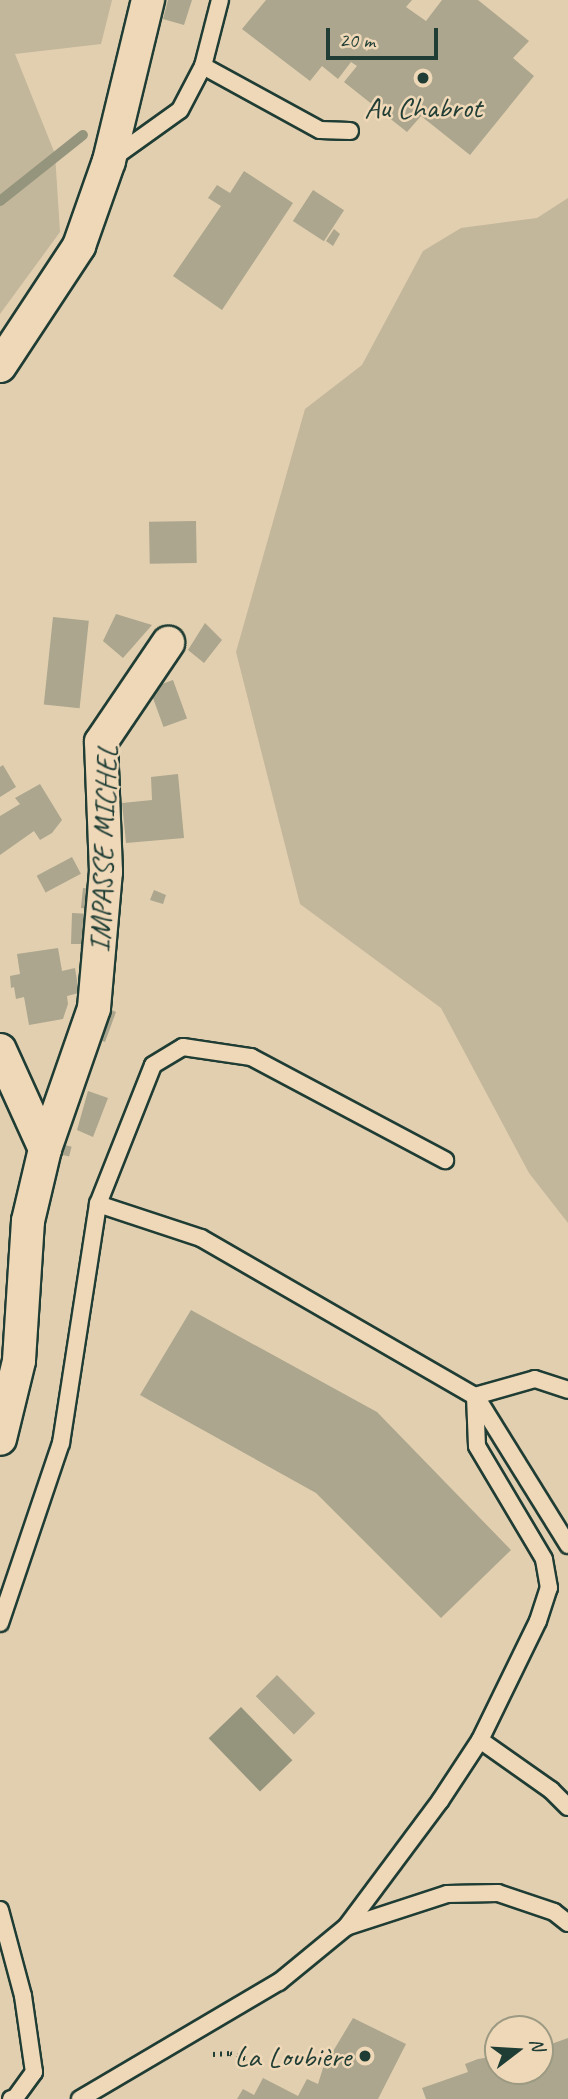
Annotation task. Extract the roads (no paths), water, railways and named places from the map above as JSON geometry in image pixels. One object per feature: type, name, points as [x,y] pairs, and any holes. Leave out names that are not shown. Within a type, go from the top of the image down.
[{"type":"street","points":[[0,366],[79,246],[109,161],[148,0]]},
{"type":"street","name":"IMPASSE MICHEL","points":[[0,1439],[19,1361],[28,1221],[45,1150],[94,1008],[106,872],[101,742],[168,643]]},
{"type":"street","points":[[0,1050],[45,1150]]},
{"type":"lane","points":[[109,161],[180,110],[203,66],[220,0]]},
{"type":"lane","points":[[203,66],[320,130],[350,131]]},
{"type":"lane","points":[[0,1623],[61,1443],[98,1204],[153,1065],[183,1047],[251,1057],[445,1160]]},
{"type":"lane","points":[[98,1204],[201,1238],[475,1396],[568,1545]]},
{"type":"lane","points":[[475,1396],[535,1379],[568,1390]]},
{"type":"lane","points":[[80,2099],[279,1982],[346,1927],[440,1801],[480,1740],[538,1621],[549,1588],[544,1559],[477,1446],[475,1396]]},
{"type":"lane","points":[[480,1740],[551,1790],[568,1807]]},
{"type":"lane","points":[[346,1927],[447,1894],[498,1893],[554,1912],[568,1923]]},
{"type":"lane","points":[[0,1910],[23,1996],[34,2072],[15,2098],[11,2099]]},
{"type":"waterway","points":[[0,201],[83,135]]},
{"type":"place","name":"Au Chabrot","points":[[423,78]]},
{"type":"place","name":"La Loubière","points":[[365,2056]]}]
